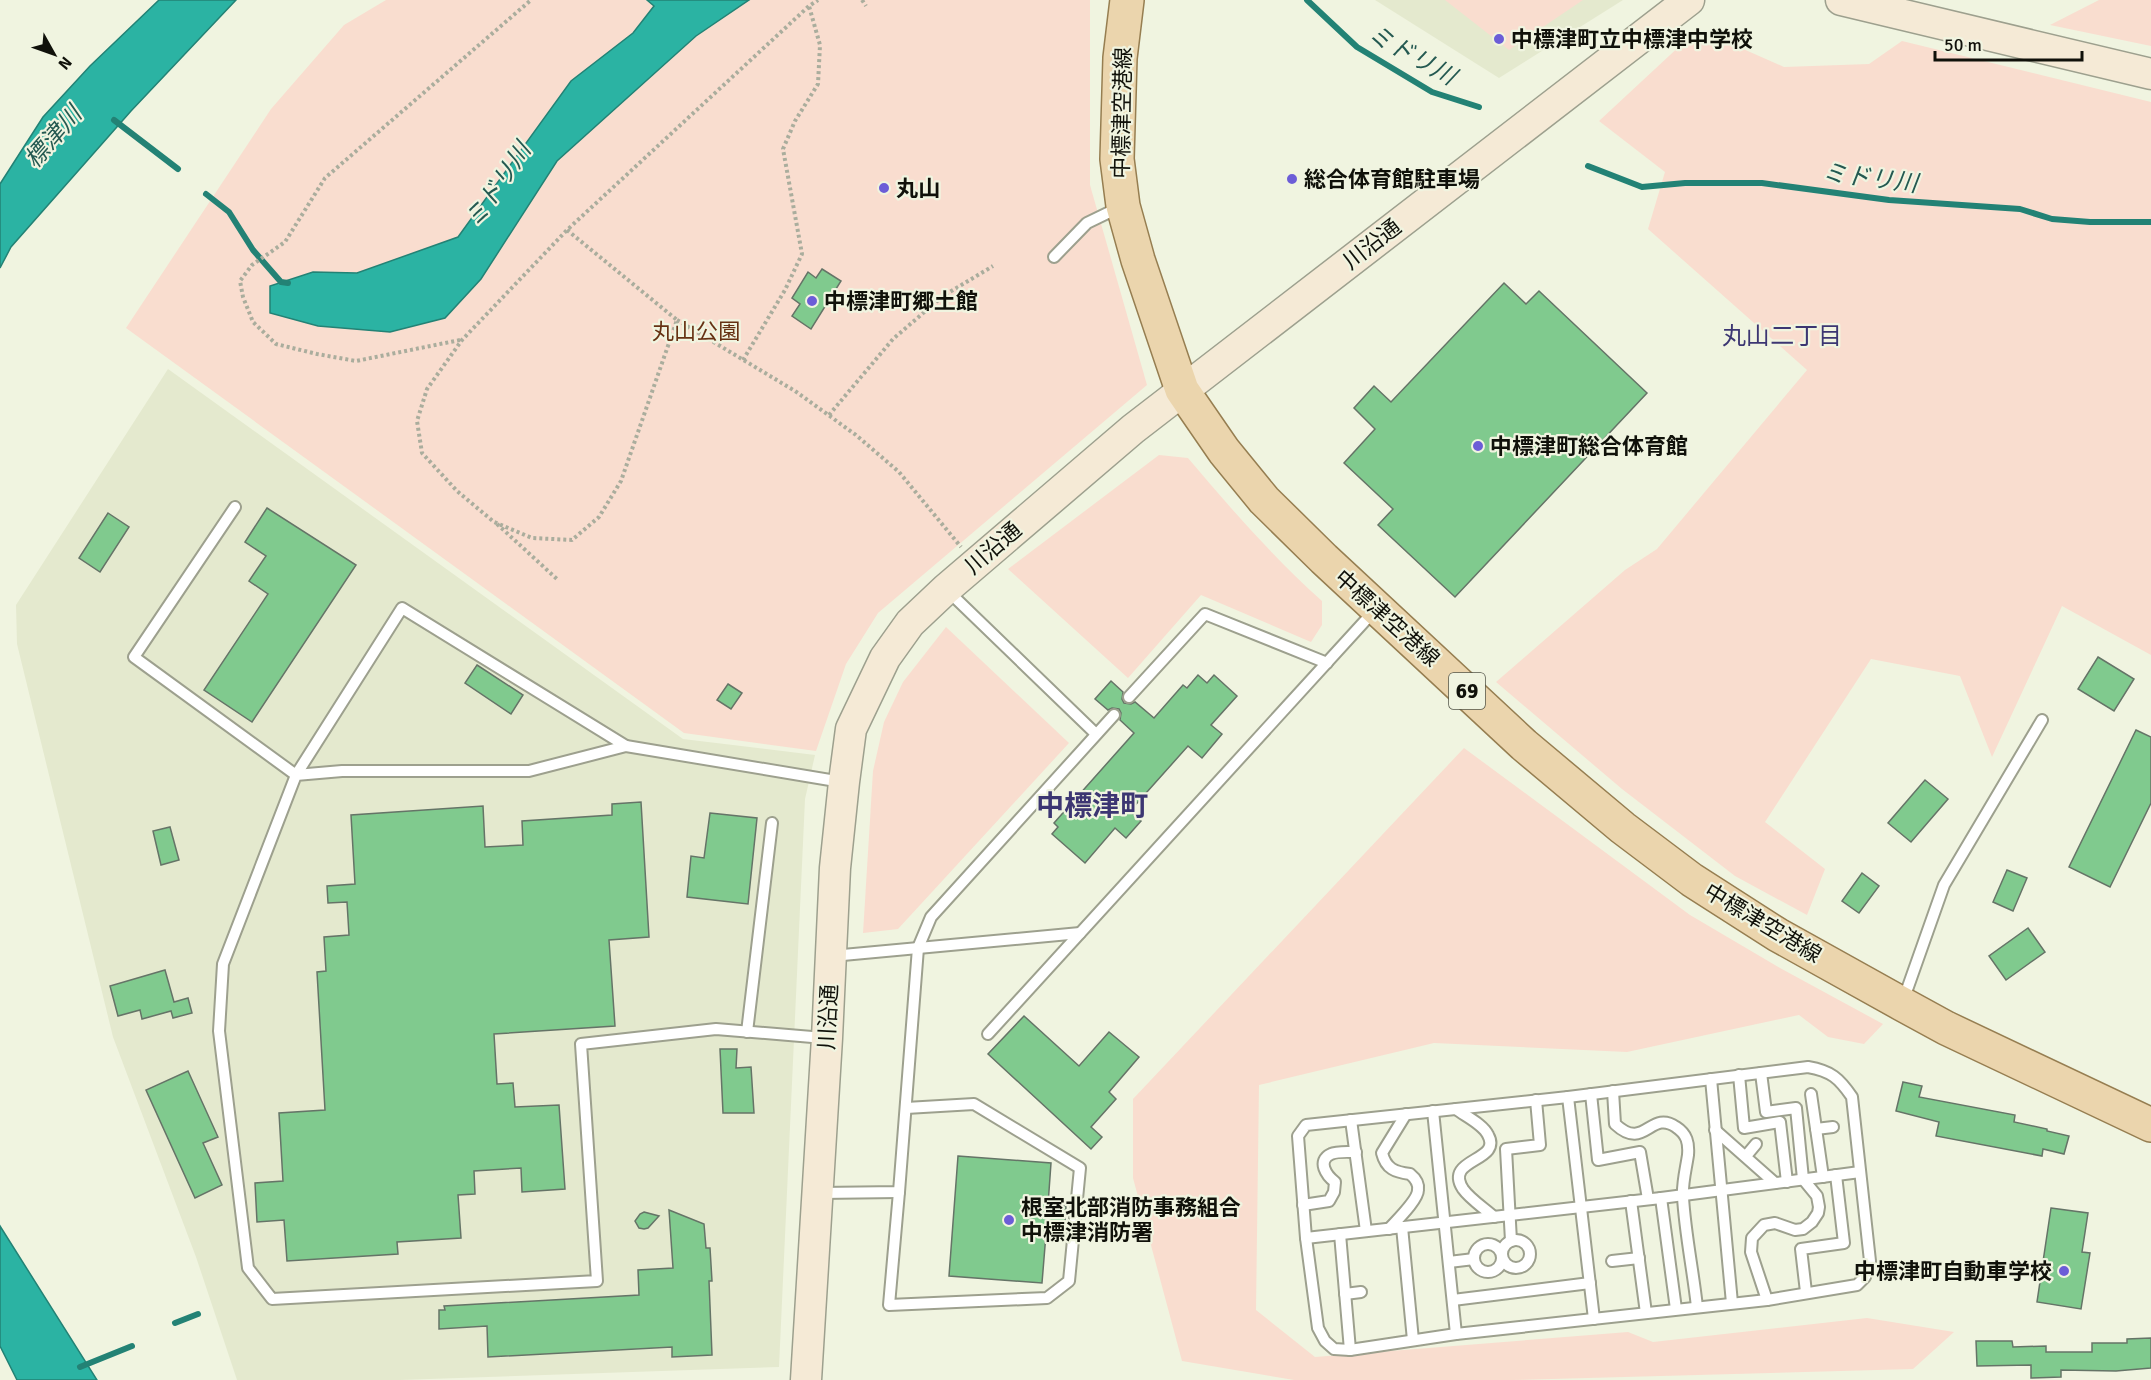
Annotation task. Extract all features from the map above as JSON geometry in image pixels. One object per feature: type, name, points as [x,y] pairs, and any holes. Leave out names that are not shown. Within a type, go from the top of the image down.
[{"type":"main road","name":"中標津空港線","points":[[1127,0],[1120,58],[1117,159],[1123,206],[1138,260],[1182,390],[1224,451],[1264,500],[1376,609],[1524,745],[1623,828],[1692,880],[1778,934],[1902,1004],[1957,1033],[2151,1125]]},
{"type":"street","name":"川沿通","points":[[806,1380],[835,868],[844,782],[851,729],[885,658],[910,623],[945,589],[1133,429],[1689,0]]},
{"type":"street","points":[[1841,0],[2151,74]]},
{"type":"lane","points":[[1054,257],[1087,223],[1123,206]]},
{"type":"lane","points":[[235,507],[134,657],[296,775],[342,771],[529,771],[626,746]]},
{"type":"lane","points":[[945,589],[1096,734]]},
{"type":"lane","points":[[827,1038],[716,1029],[581,1044],[597,1281],[272,1299],[248,1268],[221,1043],[223,964],[296,775],[402,608],[626,746],[844,782]]},
{"type":"lane","points":[[988,1034],[1376,609]]},
{"type":"lane","points":[[1130,697],[1205,614],[1327,663]]},
{"type":"lane","points":[[906,1108],[974,1104],[1080,1168],[1069,1281],[1047,1298],[890,1305],[918,948],[932,917],[1114,715]]},
{"type":"lane","points":[[1902,1004],[1944,885],[2042,720]]},
{"type":"lane","points":[[747,1032],[772,823]]},
{"type":"lane","points":[[830,956],[1080,933]]},
{"type":"lane","points":[[1808,1067],[1823,1069],[1836,1077],[1852,1097],[1870,1261],[1865,1277],[1857,1285],[1767,1300],[1456,1334],[1350,1350],[1334,1349],[1325,1341],[1318,1328],[1303,1205],[1298,1136],[1306,1125],[1568,1097],[1761,1073],[1808,1067]]},
{"type":"lane","points":[[1761,1073],[1766,1112],[1796,1108],[1803,1179],[1819,1201],[1818,1213],[1806,1227],[1799,1230],[1775,1223],[1767,1224],[1752,1238],[1750,1246],[1752,1256],[1767,1300]]},
{"type":"lane","points":[[1739,1076],[1744,1128],[1780,1122],[1787,1182]]},
{"type":"lane","points":[[1711,1079],[1732,1303]]},
{"type":"lane","points":[[1613,1091],[1615,1124],[1623,1131],[1633,1135],[1643,1133],[1662,1122],[1679,1129],[1687,1138],[1689,1148],[1683,1195],[1697,1307]]},
{"type":"lane","points":[[1591,1094],[1598,1160],[1640,1152],[1648,1199]]},
{"type":"lane","points":[[1810,1094],[1823,1177]]},
{"type":"lane","points":[[1568,1097],[1594,1319]]},
{"type":"lane","points":[[1511,1241],[1506,1149],[1540,1145],[1536,1100]]},
{"type":"lane","points":[[1456,1109],[1481,1127],[1489,1136],[1490,1145],[1487,1152],[1460,1171],[1460,1182],[1464,1191],[1494,1217]]},
{"type":"lane","points":[[1433,1111],[1456,1334]]},
{"type":"lane","points":[[1389,1229],[1417,1195],[1419,1188],[1416,1180],[1410,1174],[1389,1168],[1382,1153],[1406,1114]]},
{"type":"lane","points":[[1351,1120],[1366,1231]]},
{"type":"lane","points":[[1816,1129],[1833,1127]]},
{"type":"lane","points":[[1715,1130],[1775,1183]]},
{"type":"lane","points":[[1746,1156],[1755,1144]]},
{"type":"lane","points":[[1303,1205],[1329,1201],[1334,1192],[1335,1182],[1327,1176],[1323,1167],[1325,1159],[1331,1153],[1356,1152]]},
{"type":"lane","points":[[1306,1238],[1720,1191],[1860,1172]]},
{"type":"lane","points":[[1806,1292],[1802,1249],[1844,1243],[1836,1175]]},
{"type":"lane","points":[[816,1193],[899,1192]]},
{"type":"lane","points":[[1661,1198],[1676,1310]]},
{"type":"lane","points":[[1631,1201],[1646,1313]]},
{"type":"lane","points":[[1402,1227],[1413,1340]]},
{"type":"lane","points":[[1340,1234],[1350,1350]]},
{"type":"lane","points":[[1474,1259],[1478,1249],[1488,1244],[1496,1246],[1502,1257],[1506,1263],[1512,1267],[1520,1267],[1526,1263],[1530,1252],[1522,1242],[1511,1241],[1505,1246],[1502,1257],[1499,1267],[1489,1272],[1479,1268],[1474,1259]]},
{"type":"lane","points":[[1612,1261],[1639,1258]]},
{"type":"lane","points":[[1449,1262],[1474,1259]]},
{"type":"lane","points":[[1453,1299],[1590,1283]]},
{"type":"lane","points":[[1345,1294],[1361,1292]]},
{"type":"path","points":[[462,340],[356,361],[276,344],[253,322],[243,297],[240,281],[252,265],[285,242],[326,178],[531,0]]},
{"type":"path","points":[[558,580],[457,491],[422,453],[417,421],[427,388],[462,340],[567,230],[818,0]]},
{"type":"path","points":[[862,0],[866,6]]},
{"type":"path","points":[[743,360],[785,290],[802,254],[783,149],[795,121],[818,84],[820,45],[809,6]]},
{"type":"path","points":[[567,230],[677,320],[795,391],[899,472],[962,547]]},
{"type":"path","points":[[828,416],[893,339],[943,296],[993,266]]},
{"type":"path","points":[[494,522],[532,538],[572,540],[599,517],[621,481],[677,320]]},
{"type":"shaded area","name":"中標津町立中標津中学校","points":[[1375,0],[1623,0],[1499,78]]},
{"type":"shaded area","points":[[168,369],[683,739],[815,755],[805,799],[779,1367],[400,1380],[237,1380],[196,1257],[113,1037],[17,644],[16,605]]},
{"type":"green space","name":"丸山公園","points":[[386,0],[1090,0],[1090,185],[1147,385],[878,613],[846,664],[816,751],[684,733],[126,328],[271,109],[344,25]]},
{"type":"green space","points":[[1445,0],[1583,0],[1509,50]]},
{"type":"green space","points":[[2099,0],[2151,0],[2151,46],[2050,25]]},
{"type":"green space","points":[[1698,29],[1784,67],[1869,64],[1902,41],[2151,102],[2151,655],[2062,606],[1992,757],[1960,676],[1871,659],[1765,822],[1825,869],[1807,915],[1735,876],[1622,789],[1496,682],[1625,570],[1657,549],[1807,370],[1648,229],[1665,172],[1599,121]]},
{"type":"green space","points":[[1159,455],[1188,458],[1253,532],[1322,601],[1322,625],[1311,642],[1201,595],[1128,678],[1008,569]]},
{"type":"green space","points":[[946,627],[1069,743],[898,929],[863,933],[873,771],[884,722],[903,682]]},
{"type":"green space","points":[[1464,748],[1690,915],[1780,968],[1883,1024],[1864,1044],[1828,1037],[1799,1015],[1627,1052],[1434,1043],[1259,1085],[1256,1310],[1315,1357],[1628,1332],[1653,1342],[1867,1318],[1954,1332],[1913,1369],[1513,1380],[1294,1380],[1182,1361],[1133,1178],[1133,1099]]},
{"type":"water","name":"標津川","points":[[159,0],[236,0],[131,111],[11,247],[0,268],[0,184],[43,117],[90,66]]},
{"type":"water","points":[[647,0],[749,0],[696,36],[557,161],[481,279],[445,318],[390,332],[318,326],[270,313],[270,286],[313,272],[357,273],[458,237],[571,81],[633,33],[654,6]]},
{"type":"water","points":[[0,1226],[97,1380],[17,1380],[0,1346]]},
{"type":"building","name":"中標津町郷土館","points":[[822,269],[841,281],[811,329],[792,316],[800,304],[792,298],[808,272],[816,278]]},
{"type":"building","name":"中標津町総合体育館","points":[[1504,283],[1526,304],[1539,291],[1647,393],[1455,597],[1378,525],[1393,509],[1344,463],[1375,429],[1354,408],[1374,386],[1391,402]]},
{"type":"building","points":[[267,508],[356,565],[252,722],[204,690],[268,594],[249,581],[266,556],[245,542]]},
{"type":"building","points":[[108,513],[129,527],[100,572],[79,558]]},
{"type":"building","points":[[2098,657],[2134,679],[2114,711],[2078,689]]},
{"type":"building","points":[[477,665],[523,695],[511,714],[465,683]]},
{"type":"building","points":[[1198,675],[1207,683],[1214,675],[1237,696],[1211,725],[1222,734],[1202,758],[1188,746],[1130,811],[1141,821],[1126,838],[1115,828],[1085,863],[1052,834],[1058,827],[1054,823],[1134,733],[1120,720],[1119,709],[1108,710],[1095,699],[1111,681],[1123,692],[1124,703],[1135,702],[1154,718],[1183,685],[1187,688]]},
{"type":"building","points":[[728,684],[742,693],[731,709],[717,700]]},
{"type":"building","points":[[2136,730],[2151,737],[2151,803],[2110,887],[2069,867]]},
{"type":"building","points":[[1925,780],[1948,799],[1911,842],[1888,823]]},
{"type":"building","points":[[641,802],[649,937],[609,940],[615,1026],[494,1034],[497,1084],[513,1083],[515,1107],[559,1105],[565,1189],[522,1192],[521,1168],[474,1171],[475,1194],[458,1195],[461,1238],[397,1242],[398,1254],[287,1261],[284,1220],[257,1222],[255,1183],[283,1181],[279,1113],[325,1110],[317,972],[326,971],[324,937],[349,935],[347,902],[328,903],[327,886],[355,884],[351,815],[483,806],[485,847],[523,845],[522,821],[612,815],[612,804]]},
{"type":"building","points":[[710,813],[757,818],[748,904],[687,897],[691,856],[704,858]]},
{"type":"building","points":[[170,827],[179,860],[161,865],[153,831]]},
{"type":"building","points":[[2007,870],[2027,878],[2013,911],[1993,902]]},
{"type":"building","points":[[1862,873],[1879,886],[1859,913],[1842,901]]},
{"type":"building","points":[[2028,928],[2045,952],[2006,980],[1989,956]]},
{"type":"building","points":[[165,970],[174,1002],[188,998],[192,1013],[173,1018],[171,1011],[142,1019],[140,1010],[118,1016],[110,986]]},
{"type":"building","points":[[1024,1016],[1079,1066],[1109,1032],[1139,1057],[1109,1092],[1116,1099],[1091,1127],[1102,1137],[1091,1149],[988,1054]]},
{"type":"building","points":[[720,1049],[737,1049],[736,1068],[751,1067],[754,1113],[723,1113]]},
{"type":"building","points":[[188,1071],[218,1137],[203,1143],[222,1185],[195,1198],[146,1090]]},
{"type":"building","points":[[1903,1082],[1922,1086],[1919,1097],[2015,1115],[2014,1122],[2069,1136],[2064,1154],[2043,1149],[2042,1156],[1936,1136],[1939,1122],[1896,1111]]},
{"type":"building","name":"根室北部消防事務組合 中標津消防署","points":[[958,1156],[1051,1163],[1048,1205],[1066,1206],[1064,1235],[1046,1234],[1042,1283],[949,1276]]},
{"type":"building","name":"中標津町自動車学校","points":[[2051,1208],[2088,1213],[2082,1252],[2090,1253],[2081,1309],[2037,1302]]},
{"type":"building","points":[[669,1210],[704,1224],[706,1248],[710,1248],[712,1355],[672,1357],[672,1347],[488,1357],[487,1326],[439,1329],[439,1310],[445,1310],[444,1306],[639,1295],[638,1270],[673,1268]]},
{"type":"building","points":[[644,1212],[659,1216],[648,1228],[644,1229],[639,1228],[635,1221]]},
{"type":"building","points":[[2151,1338],[2151,1368],[2116,1371],[2061,1370],[2061,1377],[2031,1378],[2031,1365],[1977,1366],[1976,1341],[2012,1341],[2013,1347],[2046,1346],[2046,1352],[2092,1352],[2092,1343],[2127,1343],[2127,1339]]},
{"type":"waterway","name":"ミドリ川","points":[[1307,0],[1357,47],[1432,92],[1479,107]]},
{"type":"waterway","points":[[114,120],[178,169]]},
{"type":"waterway","name":"ミドリ川","points":[[1588,166],[1642,187],[1685,183],[1762,183],[1889,200],[2020,209],[2052,219],[2090,222],[2151,222]]},
{"type":"waterway","points":[[206,194],[229,212],[253,250],[281,282],[288,283]]},
{"type":"waterway","points":[[175,1323],[198,1314]]},
{"type":"waterway","points":[[80,1367],[132,1346]]},
{"type":"place","name":"中標津町立中標津中学校","points":[[1499,39]]},
{"type":"place","name":"総合体育館駐車場","points":[[1292,179]]},
{"type":"place","name":"丸山","points":[[884,188]]},
{"type":"place","name":"中標津町郷土館","points":[[812,301]]},
{"type":"place","name":"中標津町総合体育館","points":[[1478,446]]},
{"type":"place","name":"根室北部消防事務組合 中標津消防署","points":[[1009,1220]]},
{"type":"place","name":"中標津町自動車学校","points":[[2064,1271]]},
{"type":"district","name":"丸山二丁目","points":[[1782,336]]},
{"type":"district","name":"中標津町","points":[[1092,806]]}]
